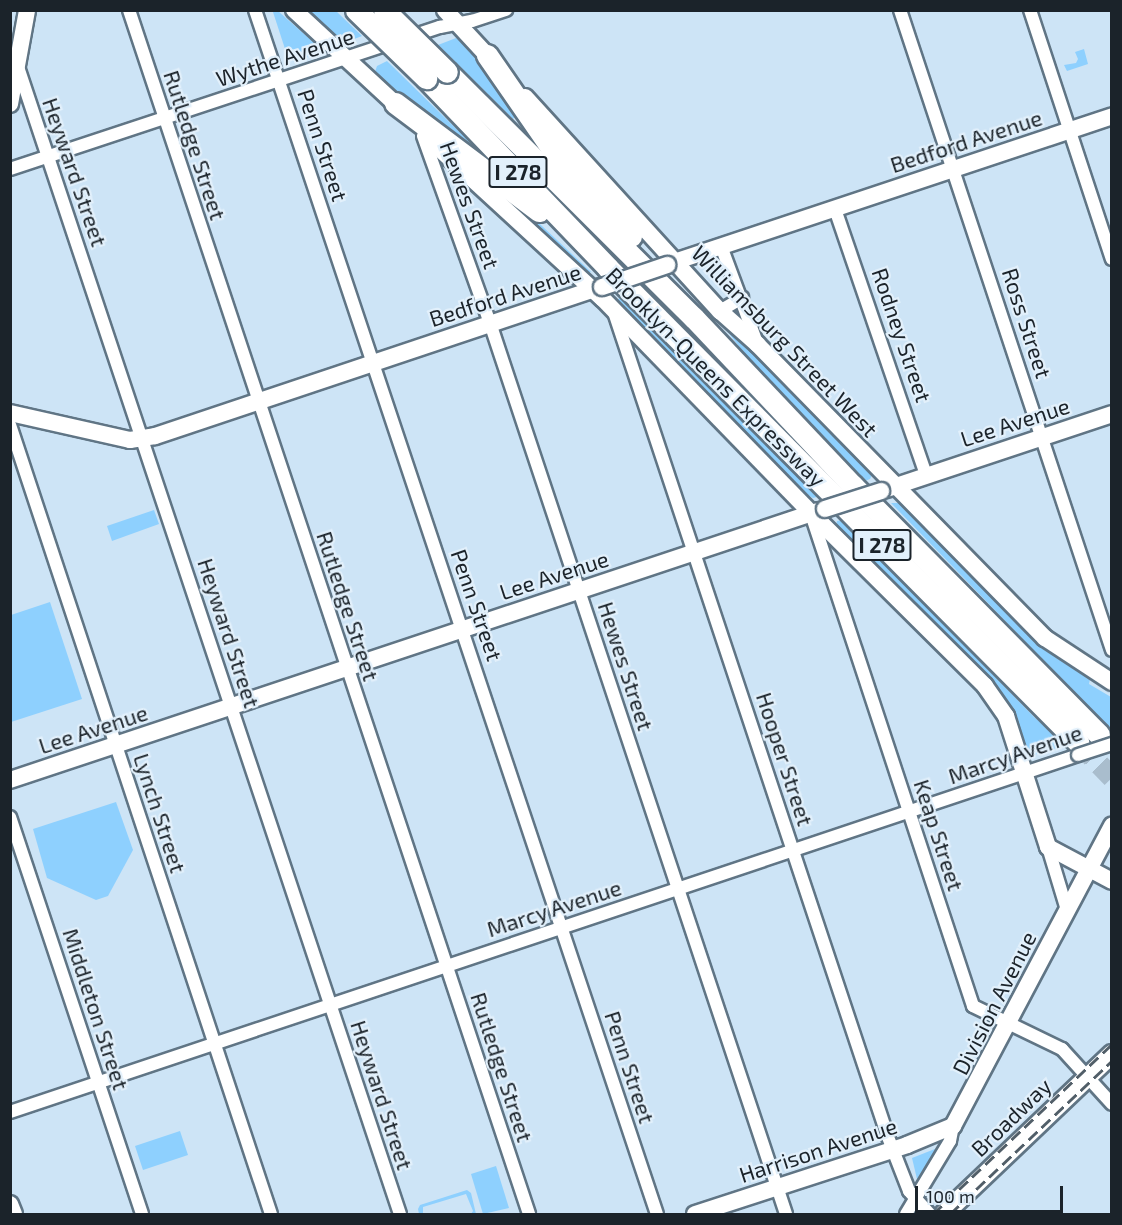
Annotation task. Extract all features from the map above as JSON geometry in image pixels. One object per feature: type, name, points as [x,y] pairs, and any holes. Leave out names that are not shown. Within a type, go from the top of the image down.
[{"type":"highway","name":"Brooklyn-Queens Expressway","points":[[356,10],[426,78],[601,281],[1078,749]]},
{"type":"highway","name":"Brooklyn-Queens Expressway","points":[[384,10],[694,318],[852,485],[1105,739]]},
{"type":"highway","points":[[487,56],[554,152],[690,302],[694,318]]},
{"type":"highway","points":[[395,104],[519,195],[601,281]]},
{"type":"main road","points":[[10,104],[27,10]]},
{"type":"main road","points":[[294,10],[422,132],[601,281],[613,309],[818,511],[844,544],[985,686],[1006,716],[1048,847],[1112,881]]},
{"type":"main road","name":"Williamsburg Street West","points":[[445,10],[671,263],[757,344],[888,488],[1045,638],[1109,677]]},
{"type":"main road","name":"Bedford Avenue","points":[[10,413],[130,440],[155,436],[490,323],[601,281],[671,263],[1112,116]]},
{"type":"main road","name":"Lee Avenue","points":[[10,780],[1112,414]]},
{"type":"main road","name":"Division Avenue","points":[[953,1126],[1112,826]]},
{"type":"main road","name":"Broadway","points":[[944,1215],[1112,1054]]},
{"type":"main road","name":"Harrison Avenue","points":[[695,1215],[947,1131],[953,1126]]},
{"type":"main road","points":[[10,1204],[14,1215]]},
{"type":"street","name":"Rutledge Street","points":[[129,10],[529,1215]]},
{"type":"street","name":"Penn Street","points":[[255,10],[657,1215]]},
{"type":"street","name":"Wythe Avenue","points":[[10,169],[279,80],[506,10]]},
{"type":"street","name":"Ross Street","points":[[900,10],[1112,650]]},
{"type":"street","points":[[1030,10],[1112,259]]},
{"type":"street","name":"Heyward Street","points":[[17,66],[400,1215]]},
{"type":"street","name":"Hewes Street","points":[[422,132],[490,323],[786,1215]]},
{"type":"street","name":"Rodney Street","points":[[835,209],[926,475]]},
{"type":"street","points":[[721,246],[757,344]]},
{"type":"street","points":[[720,311],[742,298]]},
{"type":"street","name":"Hooper Street","points":[[613,309],[893,1149],[909,1191],[930,1215]]},
{"type":"street","points":[[631,365],[651,348]]},
{"type":"street","name":"Lynch Street","points":[[10,425],[271,1215]]},
{"type":"street","name":"Keap Street","points":[[818,511],[825,556],[973,1006],[1062,1049],[1112,1104]]},
{"type":"street","points":[[825,556],[844,544]]},
{"type":"street","name":"Marcy Avenue","points":[[10,1112],[1025,774],[1105,739]]},
{"type":"street","name":"Middleton Street","points":[[10,817],[142,1215]]},
{"type":"street","points":[[1048,847],[1067,910]]},
{"type":"street","name":"Division Avenue","points":[[916,1199],[950,1141],[953,1126]]},
{"type":"street","points":[[906,1215],[916,1199]]},
{"type":"shaded area","points":[[278,11],[320,48],[320,53],[294,62],[287,55],[273,12]]},
{"type":"shaded area","points":[[305,11],[336,11],[362,36],[349,41],[338,39]]},
{"type":"shaded area","points":[[456,38],[465,43],[485,68],[515,116],[513,119],[438,45]]},
{"type":"shaded area","points":[[1084,49],[1088,64],[1067,71],[1064,65],[1076,63],[1078,59],[1075,52]]},
{"type":"shaded area","points":[[387,61],[478,150],[478,153],[417,112],[379,80],[375,72],[377,66]]},
{"type":"shaded area","points":[[483,178],[510,196],[591,272],[586,273]]},
{"type":"shaded area","points":[[620,298],[820,496],[813,498],[808,495],[769,458],[616,300]]},
{"type":"shaded area","points":[[710,309],[872,475],[870,479],[865,481],[748,358]]},
{"type":"shaded area","points":[[891,503],[899,503],[1053,655],[1090,679],[1089,684],[1111,697],[1111,730]]},
{"type":"shaded area","points":[[154,510],[159,524],[112,541],[107,526]]},
{"type":"shaded area","points":[[843,520],[1034,717],[1068,745],[1034,755],[1028,752],[1014,716],[995,686],[836,525],[837,521]]},
{"type":"shaded area","points":[[50,602],[82,699],[11,722],[11,615]]},
{"type":"shaded area","points":[[116,802],[133,850],[108,896],[96,900],[47,878],[33,829]]},
{"type":"shaded area","points":[[180,1131],[188,1155],[143,1170],[135,1146]]},
{"type":"shaded area","points":[[940,1147],[922,1181],[917,1179],[912,1158]]},
{"type":"shaded area","points":[[496,1166],[509,1208],[483,1214],[471,1174]]},
{"type":"shaded area","points":[[467,1190],[471,1193],[476,1214],[471,1214],[473,1211],[466,1194],[423,1207],[423,1214],[419,1214],[420,1205]]},
{"type":"tunnel","points":[[1078,742],[1112,777]]},
{"type":"railway","points":[[933,1214],[1112,1044]]},
{"type":"railway","points":[[950,1214],[1112,1061]]}]
